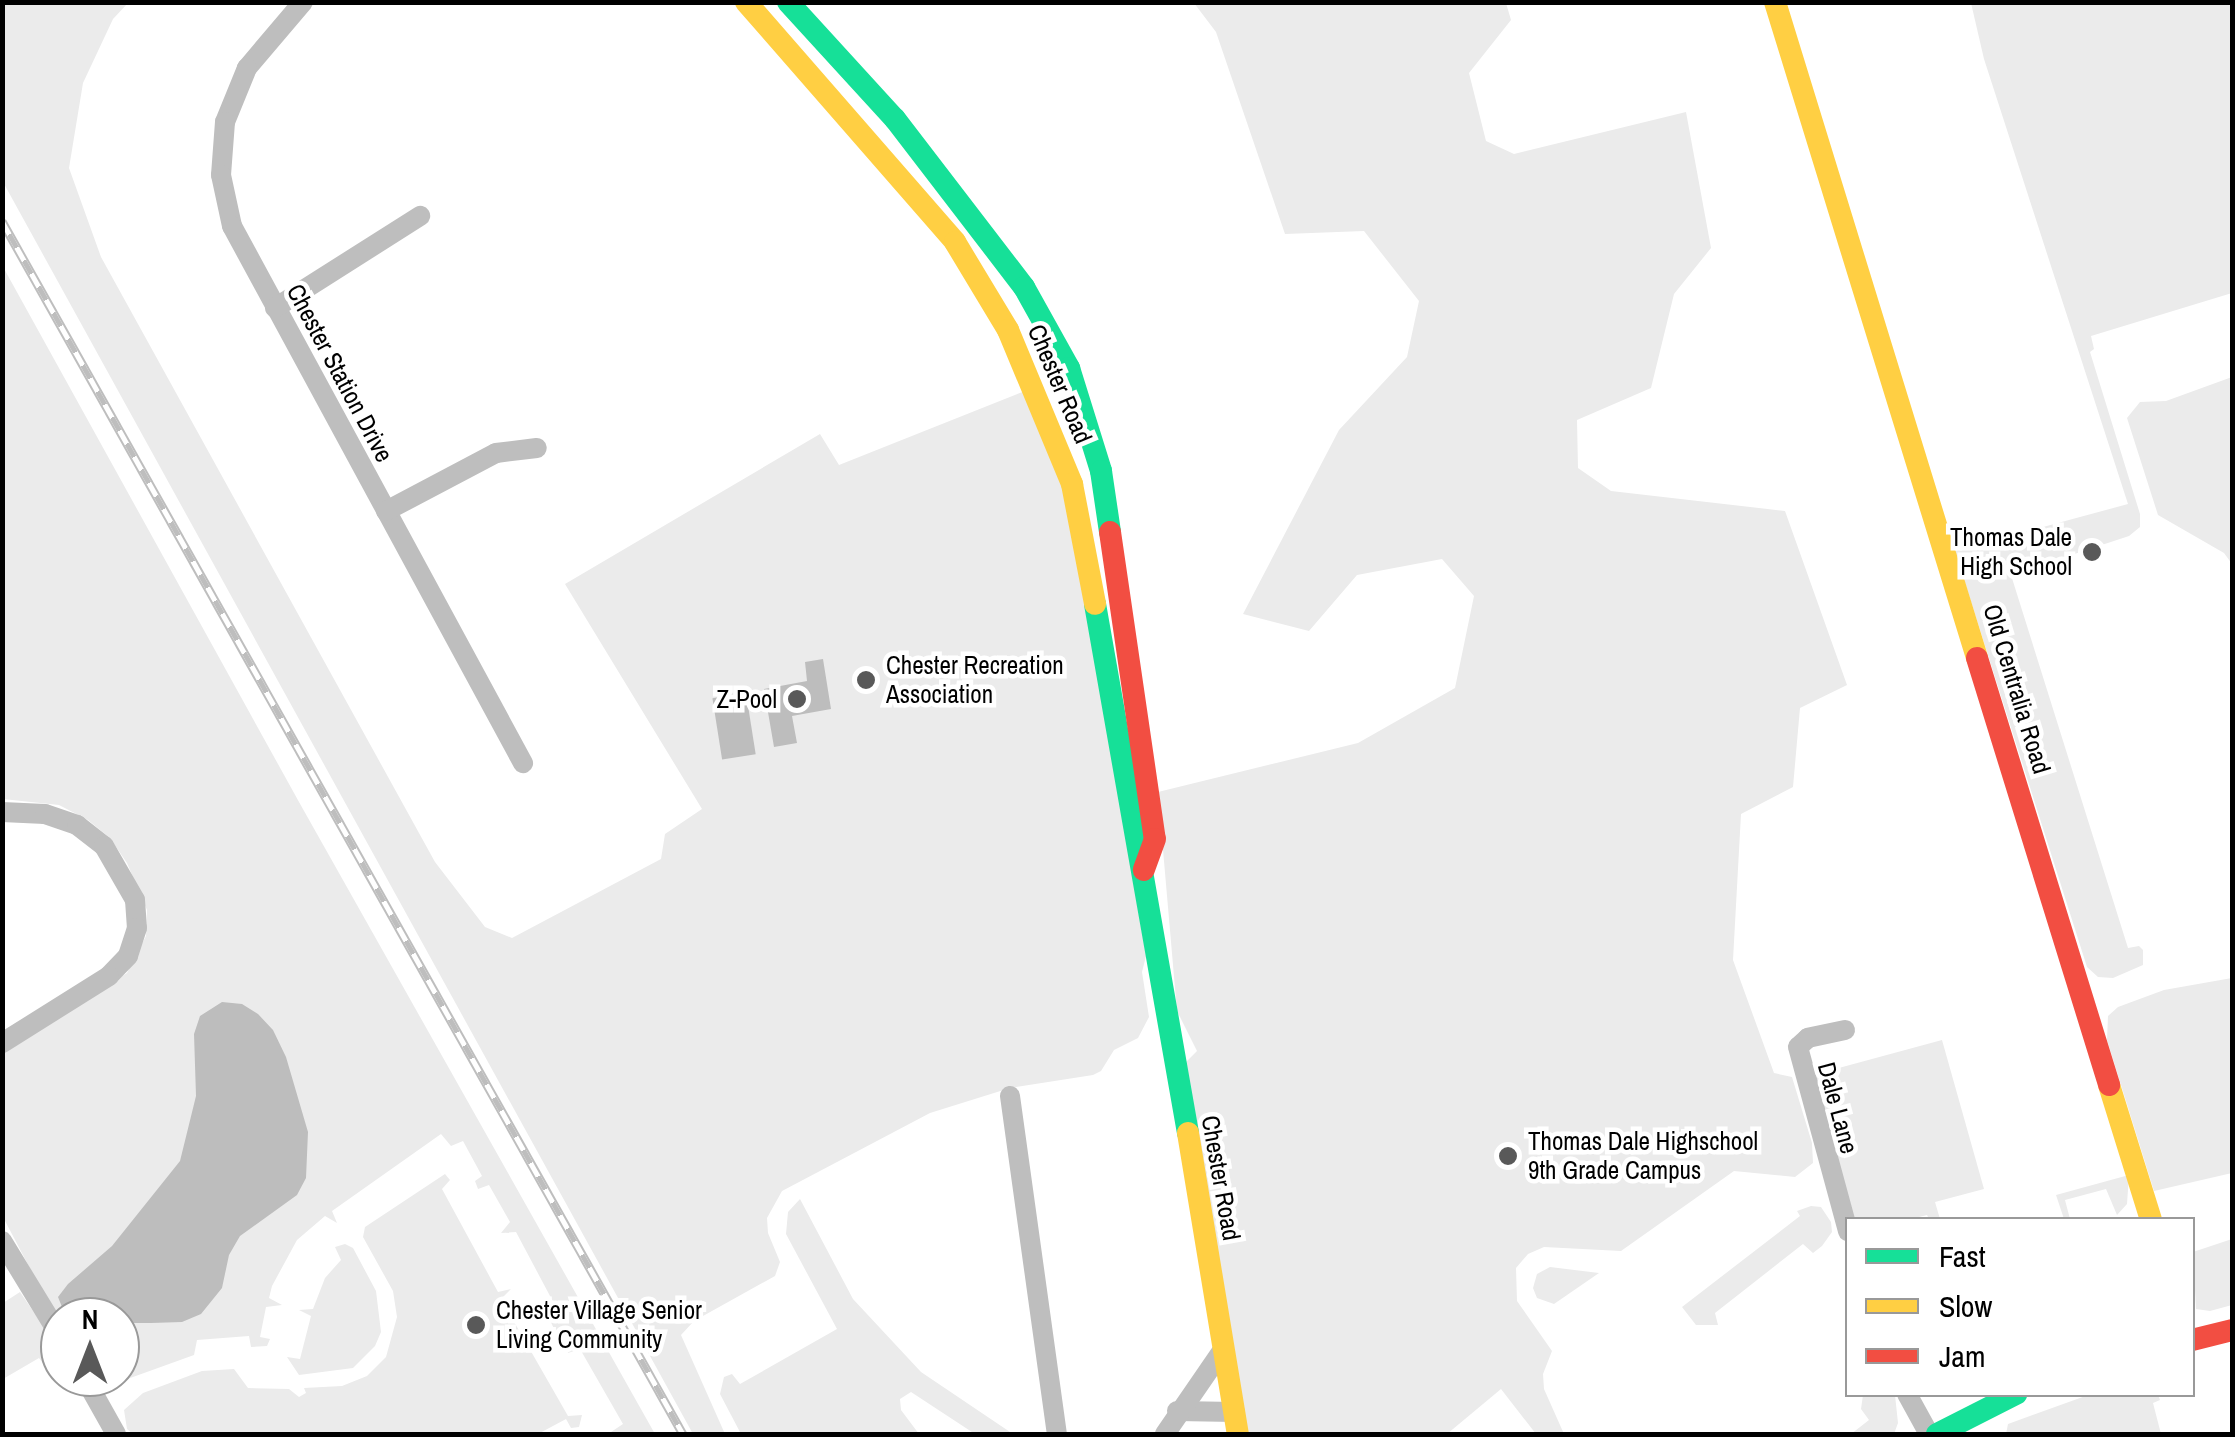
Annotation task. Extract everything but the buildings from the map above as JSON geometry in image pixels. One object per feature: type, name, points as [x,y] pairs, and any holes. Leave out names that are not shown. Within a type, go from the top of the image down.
[{"type":"street","name":"Chester Station Drive","points":[[303,2],[247,68],[225,122],[221,174],[232,226],[523,764]]},
{"type":"street","name":"Chester Road","points":[[746,2],[954,242],[1008,330],[1072,484],[1144,870],[1236,1423]]},
{"type":"street","name":"Chester Road","points":[[788,2],[894,118],[1024,286],[1069,368],[1101,471],[1155,839],[1144,870]]},
{"type":"street","name":"Old Centralia Road","points":[[1774,2],[2150,1217]]},
{"type":"street","points":[[276,308],[420,216]]},
{"type":"street","points":[[386,511],[496,452],[538,448]]},
{"type":"street","points":[[1072,484],[1101,471]]},
{"type":"street","points":[[2,812],[45,814],[77,825],[104,846],[135,900],[137,928],[128,956],[110,976],[2,1043]]},
{"type":"street","name":"Dale Lane","points":[[1845,1030],[1808,1038],[1798,1047],[1845,1220]]},
{"type":"street","points":[[1010,1096],[1058,1434]]},
{"type":"street","points":[[2,1241],[40,1303]]},
{"type":"street","points":[[2195,1339],[2232,1330]]},
{"type":"street","points":[[1165,1434],[1177,1411],[1199,1388],[1222,1351]]},
{"type":"street","points":[[95,1397],[116,1434]]},
{"type":"street","points":[[1908,1397],[1929,1434]]},
{"type":"street","points":[[1938,1434],[2010,1397]]},
{"type":"street","points":[[1177,1411],[1236,1423]]},
{"type":"shaded area","points":[[2,3],[128,3],[113,19],[83,83],[69,168],[101,257],[435,862],[485,927],[512,938],[661,859],[665,834],[702,809],[565,584],[820,434],[839,465],[1030,389],[1067,495],[1146,956],[1142,972],[1149,1017],[1138,1038],[1114,1050],[1101,1071],[1093,1075],[1010,1088],[930,1113],[782,1191],[767,1218],[768,1233],[780,1262],[775,1276],[694,1321],[681,1335],[725,1434],[693,1434],[3,182]]},
{"type":"shaded area","points":[[1194,3],[1506,3],[1511,20],[1469,73],[1486,141],[1514,154],[1686,112],[1711,248],[1674,294],[1651,388],[1577,420],[1578,468],[1611,491],[1785,511],[1847,685],[1800,708],[1793,787],[1741,814],[1733,960],[1774,1073],[1792,1077],[1812,1143],[1813,1163],[1795,1177],[1734,1171],[1621,1251],[1544,1247],[1528,1254],[1516,1268],[1517,1301],[1552,1351],[1543,1374],[1544,1389],[1564,1434],[1536,1434],[1501,1389],[1447,1434],[1247,1434],[1186,1062],[1197,1051],[1177,1011],[1158,792],[1358,743],[1455,688],[1474,596],[1442,559],[1357,575],[1309,631],[1243,614],[1339,430],[1407,357],[1419,301],[1364,231],[1285,234],[1216,32]]},
{"type":"shaded area","points":[[1971,3],[2232,3],[2232,293],[2091,336],[2094,349],[2090,352],[2140,514],[2140,527],[2129,536],[2011,575],[2128,948],[2139,946],[2143,950],[2143,965],[2113,978],[2098,977],[2087,967],[1955,551],[2128,504],[1984,59]]},
{"type":"shaded area","points":[[2,265],[655,1434],[608,1434],[623,1424],[580,1349],[568,1353],[565,1330],[555,1331],[549,1318],[558,1311],[516,1232],[501,1233],[510,1222],[489,1185],[478,1189],[475,1181],[482,1176],[463,1141],[451,1146],[441,1134],[332,1211],[337,1223],[325,1216],[297,1240],[269,1298],[282,1305],[266,1307],[260,1337],[270,1339],[267,1346],[251,1347],[249,1336],[197,1340],[194,1355],[140,1374],[140,1297],[45,1297],[3,1217],[3,1053],[127,973],[146,936],[147,910],[127,863],[110,838],[88,820],[59,805],[3,799]]},
{"type":"shaded area","points":[[2232,377],[2232,564],[2224,553],[2158,515],[2127,418],[2140,402],[2166,401]]},
{"type":"shaded area","name":"Z-Pool","points":[[823,659],[831,709],[792,716],[797,743],[774,747],[764,689],[807,681],[805,662]]},
{"type":"shaded area","points":[[746,693],[756,754],[722,760],[712,698]]},
{"type":"shaded area","points":[[2232,978],[2232,1173],[2154,1191],[2107,1040],[2108,1016],[2118,1007],[2164,990]]},
{"type":"shaded area","points":[[222,1002],[242,1004],[273,1030],[286,1057],[308,1132],[306,1178],[297,1195],[240,1236],[229,1255],[222,1288],[201,1314],[182,1322],[140,1323],[140,1297],[58,1297],[112,1246],[180,1161],[196,1096],[194,1034],[200,1016]]},
{"type":"shaded area","points":[[1942,1040],[1984,1189],[1935,1202],[1939,1217],[1851,1217],[1813,1075]]},
{"type":"shaded area","points":[[445,1174],[450,1180],[442,1189],[498,1292],[511,1289],[501,1299],[568,1416],[582,1415],[579,1427],[571,1428],[566,1419],[538,1434],[133,1434],[127,1429],[124,1410],[143,1393],[202,1371],[234,1369],[248,1388],[289,1389],[299,1397],[306,1393],[304,1388],[342,1386],[367,1376],[386,1357],[397,1317],[393,1291],[363,1237],[365,1227]]},
{"type":"shaded area","points":[[2129,1175],[2127,1204],[2117,1215],[2106,1189],[2065,1200],[2069,1217],[2063,1217],[2056,1195]]},
{"type":"shaded area","points":[[800,1199],[853,1299],[921,1372],[1013,1434],[975,1434],[911,1392],[900,1399],[901,1410],[919,1434],[741,1434],[720,1394],[724,1377],[732,1374],[740,1384],[837,1329],[786,1234],[788,1212]]},
{"type":"shaded area","points":[[1821,1207],[1831,1222],[1832,1232],[1822,1246],[1813,1253],[1803,1244],[1715,1313],[1718,1325],[1696,1325],[1682,1307],[1800,1216],[1797,1211]]},
{"type":"shaded area","points":[[2232,1239],[2232,1305],[2210,1311],[2196,1309],[2195,1251]]},
{"type":"shaded area","points":[[345,1244],[353,1248],[376,1291],[381,1332],[375,1346],[353,1368],[299,1375],[287,1357],[300,1359],[311,1316],[299,1310],[313,1309],[325,1278],[341,1260],[335,1247]]},
{"type":"shaded area","points":[[1550,1267],[1599,1273],[1554,1304],[1537,1298],[1533,1288],[1537,1274]]},
{"type":"shaded area","points":[[20,1292],[40,1321],[40,1359],[3,1379],[3,1303]]},
{"type":"shaded area","points":[[1863,1397],[1895,1397],[1898,1423],[1894,1434],[1851,1434],[1869,1420],[1861,1409]]},
{"type":"shaded area","points":[[2083,1397],[2160,1400],[2153,1403],[2161,1434],[2006,1434],[2008,1424]]},
{"type":"railway","points":[[2,221],[683,1434]]},
{"type":"traffic: fast","points":[[788,2],[895,119],[1024,287],[1069,368],[1101,471],[1110,532]]},
{"type":"traffic: fast","points":[[1095,604],[1188,1133]]},
{"type":"traffic: fast","points":[[1937,1434],[2010,1397]]},
{"type":"traffic: slow","points":[[746,2],[955,242],[1008,330],[1072,484],[1095,604]]},
{"type":"traffic: slow","points":[[1775,2],[1977,658]]},
{"type":"traffic: slow","points":[[2109,1085],[2150,1217]]},
{"type":"traffic: slow","points":[[1188,1133],[1238,1434]]},
{"type":"traffic: jam","points":[[1110,532],[1155,839],[1144,870]]},
{"type":"traffic: jam","points":[[1977,658],[2109,1085]]},
{"type":"traffic: jam","points":[[2195,1339],[2232,1330]]},
{"type":"place","name":"Thomas Dale High School","points":[[2092,552]]},
{"type":"place","name":"Chester Recreation Association","points":[[866,680]]},
{"type":"place","name":"Z-Pool","points":[[797,699]]},
{"type":"place","name":"Thomas Dale Highschool 9th Grade Campus","points":[[1508,1156]]},
{"type":"place","name":"Chester Village Senior Living Community","points":[[476,1325]]}]
